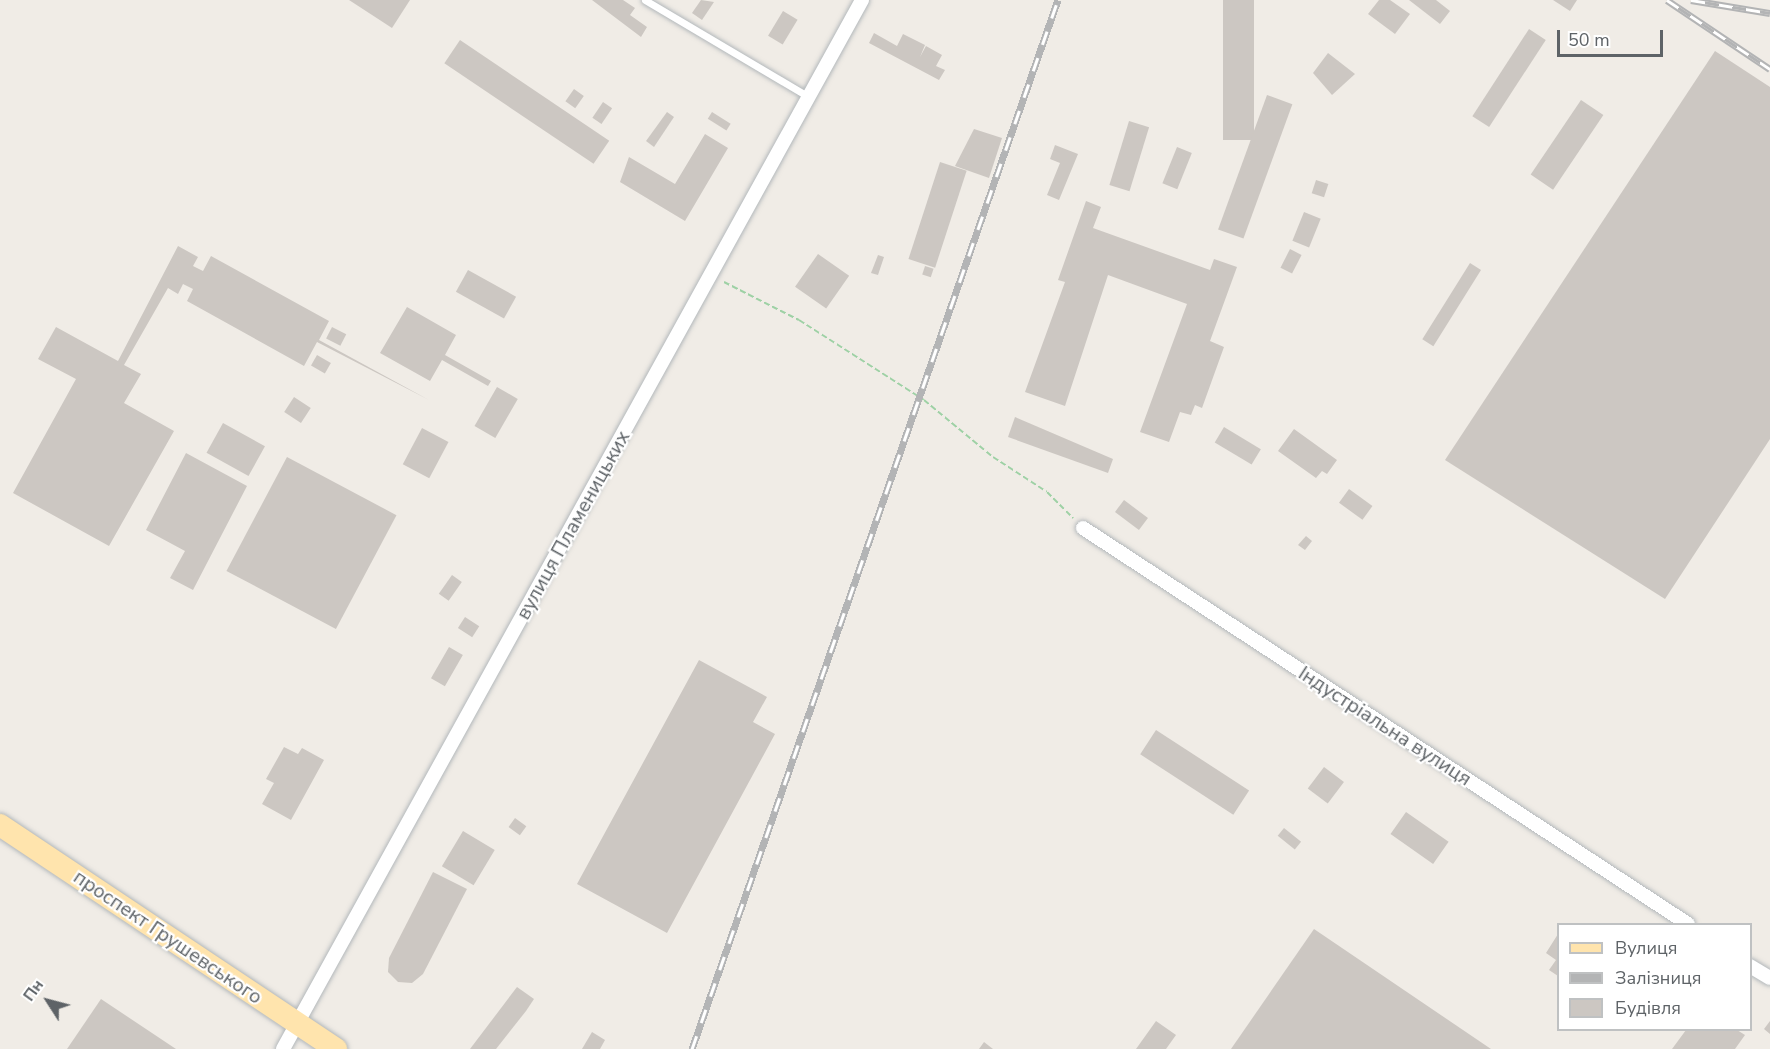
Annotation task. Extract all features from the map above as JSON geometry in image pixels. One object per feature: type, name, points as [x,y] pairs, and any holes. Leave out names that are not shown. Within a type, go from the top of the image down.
[{"type":"main road","name":"проспект Грушевського","points":[[0,825],[336,1049]]},
{"type":"street","name":"вулиця Пламеницьких","points":[[283,1049],[862,0]]},
{"type":"street","name":"Індустріальна вулиця","points":[[1083,528],[1686,923]]},
{"type":"street","points":[[1752,967],[1770,978]]},
{"type":"lane","points":[[645,0],[809,97]]},
{"type":"path","points":[[711,275],[799,320],[924,400],[993,457],[1047,492],[1083,528]]},
{"type":"building","points":[[349,0],[410,0],[392,28]]},
{"type":"building","points":[[592,0],[623,0],[635,8],[630,15],[647,27],[641,37]]},
{"type":"building","points":[[701,0],[714,2],[702,20],[692,13]]},
{"type":"building","points":[[1223,0],[1254,0],[1254,140],[1223,140]]},
{"type":"building","points":[[1379,0],[1390,0],[1410,14],[1395,34],[1368,14]]},
{"type":"building","points":[[1409,0],[1436,0],[1450,11],[1440,24]]},
{"type":"building","points":[[1553,0],[1577,0],[1570,11]]},
{"type":"building","points":[[783,11],[798,20],[783,45],[768,36]]},
{"type":"building","points":[[1529,29],[1546,40],[1489,127],[1472,116]]},
{"type":"building","points":[[874,33],[897,46],[903,34],[925,45],[920,57],[926,46],[942,55],[936,66],[945,70],[939,80],[869,43]]},
{"type":"building","points":[[460,40],[609,141],[594,164],[444,63]]},
{"type":"building","points":[[1715,51],[1770,87],[1770,439],[1665,599],[1445,460]]},
{"type":"building","points":[[1328,53],[1355,74],[1332,95],[1313,73]]},
{"type":"building","points":[[574,89],[584,96],[575,108],[565,101]]},
{"type":"building","points":[[1267,95],[1292,104],[1243,239],[1218,229]]},
{"type":"building","points":[[1581,100],[1603,115],[1553,190],[1531,175]]},
{"type":"building","points":[[603,102],[612,108],[601,124],[592,118]]},
{"type":"building","points":[[667,112],[674,117],[654,147],[646,141]]},
{"type":"building","points":[[712,112],[731,124],[726,130],[708,119]]},
{"type":"building","points":[[1129,121],[1149,127],[1129,191],[1109,185]]},
{"type":"building","points":[[974,129],[1002,138],[989,178],[955,166]]},
{"type":"building","points":[[705,134],[728,148],[685,221],[620,182],[629,157],[675,184]]},
{"type":"building","points":[[1055,145],[1078,154],[1059,200],[1047,195],[1060,163],[1050,159]]},
{"type":"building","points":[[1177,147],[1192,153],[1177,189],[1162,183]]},
{"type":"building","points":[[940,162],[967,171],[935,268],[908,259]]},
{"type":"building","points":[[1316,180],[1328,184],[1324,197],[1312,193]]},
{"type":"building","points":[[1086,201],[1101,207],[1093,228],[1210,270],[1214,259],[1237,267],[1210,341],[1224,347],[1202,408],[1195,405],[1191,415],[1180,412],[1169,442],[1140,432],[1187,304],[1108,275],[1065,406],[1025,392],[1065,282],[1058,280]]},
{"type":"building","points":[[1304,212],[1321,219],[1309,247],[1292,241]]},
{"type":"building","points":[[178,246],[198,257],[193,266],[203,271],[211,256],[329,321],[319,340],[429,400],[317,342],[304,366],[187,301],[193,289],[183,284],[178,294],[168,288],[124,365],[141,374],[124,403],[174,431],[109,546],[13,493],[76,379],[38,359],[56,327],[118,361]]},
{"type":"building","points":[[1290,249],[1302,255],[1292,274],[1280,268]]},
{"type":"building","points":[[818,254],[849,276],[826,309],[795,287]]},
{"type":"building","points":[[878,255],[884,257],[878,275],[871,273]]},
{"type":"building","points":[[1470,263],[1481,270],[1433,346],[1422,339]]},
{"type":"building","points":[[925,266],[934,269],[931,277],[922,275]]},
{"type":"building","points":[[468,270],[516,297],[504,319],[456,292]]},
{"type":"building","points":[[407,307],[456,335],[445,355],[491,381],[488,386],[442,360],[430,381],[380,353]]},
{"type":"building","points":[[332,327],[346,334],[340,346],[326,339]]},
{"type":"building","points":[[317,355],[331,363],[325,373],[311,365]]},
{"type":"building","points":[[497,387],[518,399],[495,438],[474,426]]},
{"type":"building","points":[[294,397],[311,408],[301,423],[284,412]]},
{"type":"building","points":[[1015,417],[1113,459],[1108,473],[1008,437]]},
{"type":"building","points":[[223,423],[265,446],[248,476],[207,453]]},
{"type":"building","points":[[1224,427],[1261,449],[1252,465],[1215,442]]},
{"type":"building","points":[[422,428],[448,442],[429,478],[403,464]]},
{"type":"building","points":[[1294,429],[1337,460],[1327,474],[1322,471],[1316,478],[1278,451]]},
{"type":"building","points":[[186,453],[247,486],[193,590],[170,578],[185,551],[146,530]]},
{"type":"building","points":[[287,457],[396,515],[336,629],[226,571]]},
{"type":"building","points":[[1349,489],[1372,506],[1362,520],[1339,503]]},
{"type":"building","points":[[1124,500],[1148,518],[1139,530],[1115,512]]},
{"type":"building","points":[[1306,536],[1312,541],[1305,550],[1298,545]]},
{"type":"building","points":[[452,575],[462,582],[449,601],[439,594]]},
{"type":"building","points":[[465,617],[479,626],[472,637],[458,628]]},
{"type":"building","points":[[449,647],[463,655],[445,686],[431,678]]},
{"type":"building","points":[[699,660],[767,697],[753,722],[775,734],[667,933],[577,884]]},
{"type":"building","points":[[1156,730],[1249,790],[1233,815],[1140,754]]},
{"type":"building","points":[[284,747],[298,754],[302,748],[324,760],[291,820],[262,804],[274,783],[266,779]]},
{"type":"building","points":[[1324,767],[1344,782],[1328,804],[1308,789]]},
{"type":"building","points":[[1406,812],[1449,842],[1433,864],[1391,834]]},
{"type":"building","points":[[515,818],[526,826],[520,835],[509,827]]},
{"type":"building","points":[[1284,828],[1301,842],[1295,850],[1278,836]]},
{"type":"building","points":[[463,831],[495,850],[474,885],[442,866]]},
{"type":"building","points":[[433,872],[467,889],[423,974],[412,983],[398,982],[388,972],[389,958]]},
{"type":"building","points":[[1314,929],[1491,1049],[1231,1049]]},
{"type":"building","points":[[1557,936],[1557,975],[1549,970],[1556,960],[1546,953]]},
{"type":"building","points":[[517,987],[534,999],[526,1011],[496,1049],[470,1049]]},
{"type":"building","points":[[101,999],[176,1049],[67,1049]]},
{"type":"building","points":[[1156,1021],[1176,1035],[1166,1049],[1136,1049]]},
{"type":"building","points":[[1770,1021],[1770,1034],[1764,1029]]},
{"type":"building","points":[[1685,1031],[1739,1031],[1745,1035],[1735,1049],[1672,1049]]},
{"type":"building","points":[[592,1032],[605,1040],[600,1049],[582,1049]]},
{"type":"building","points":[[984,1042],[993,1049],[979,1049]]},
{"type":"railway","points":[[692,1049],[1058,0]]},
{"type":"railway","points":[[1667,0],[1770,69]]},
{"type":"railway","points":[[1691,0],[1770,13]]}]
